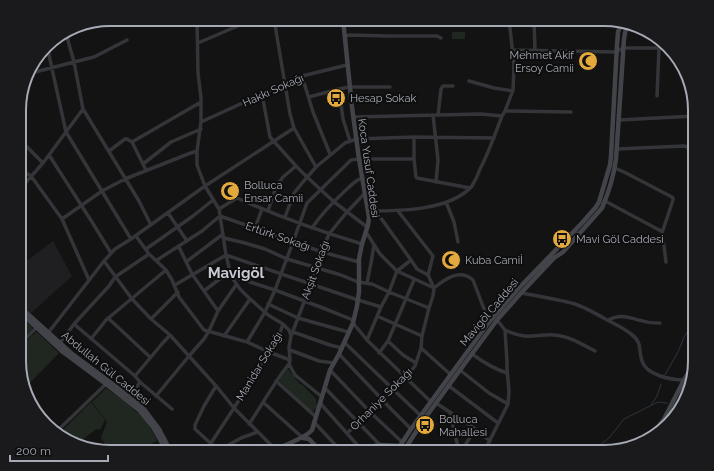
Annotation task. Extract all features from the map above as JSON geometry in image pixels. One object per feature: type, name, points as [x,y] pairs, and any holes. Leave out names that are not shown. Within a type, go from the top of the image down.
[{"type":"street","points":[[197,26],[201,122],[197,151],[197,165],[205,186],[219,208],[231,276],[236,284],[250,299],[265,312],[283,324],[291,336],[289,362],[276,381],[264,403],[249,424]]},
{"type":"street","points":[[198,43],[238,26]]},
{"type":"street","points":[[275,26],[290,114],[294,128],[316,167]]},
{"type":"street","name":"Koca Yusuf Caddesi","points":[[309,436],[330,370],[342,348],[353,321],[359,292],[359,262],[369,217],[349,87],[344,26]]},
{"type":"street","points":[[368,211],[398,211],[422,208],[446,202],[462,195],[470,188],[488,153],[512,91],[514,65],[510,26]]},
{"type":"street","points":[[534,26],[535,50]]},
{"type":"street","name":"Mavigöl Caddesi","points":[[401,444],[450,374],[489,322],[526,280],[578,235],[599,202],[610,165],[612,149],[617,36],[620,28]]},
{"type":"street","name":"Mavigöl Caddesi","points":[[407,445],[416,430],[497,320],[520,293],[554,258],[562,252],[600,211],[605,201],[614,168],[617,149],[623,48],[626,29]]},
{"type":"street","points":[[345,36],[437,36],[441,38]]},
{"type":"street","points":[[67,38],[74,62],[83,109],[139,201],[151,225]]},
{"type":"street","points":[[36,72],[94,56],[127,40]]},
{"type":"street","points":[[512,50],[616,52],[623,48],[660,48],[657,96]]},
{"type":"street","points":[[48,54],[66,132],[131,239]]},
{"type":"street","name":"Hakkı Sokağı","points":[[201,122],[302,76],[347,65]]},
{"type":"street","points":[[302,76],[313,112],[330,154]]},
{"type":"street","points":[[469,81],[512,91]]},
{"type":"street","points":[[438,115],[441,89],[443,86],[454,86]]},
{"type":"street","points":[[309,97],[349,87],[390,87]]},
{"type":"street","points":[[339,89],[343,119],[350,141]]},
{"type":"street","points":[[262,94],[270,137],[307,177],[367,230],[380,254],[397,271],[434,288]]},
{"type":"street","points":[[132,142],[201,102]]},
{"type":"street","points":[[26,182],[43,163],[83,109]]},
{"type":"street","points":[[504,111],[571,112]]},
{"type":"street","points":[[353,117],[481,114],[502,116]]},
{"type":"street","points":[[433,115],[438,160],[436,182]]},
{"type":"street","points":[[619,120],[688,116]]},
{"type":"street","points":[[47,334],[111,253],[205,186],[294,128]]},
{"type":"street","points":[[143,164],[171,142],[200,129]]},
{"type":"street","points":[[285,218],[294,193],[307,177],[330,154],[350,141],[356,139],[414,137],[494,138]]},
{"type":"street","points":[[414,137],[414,159],[417,178],[470,188]]},
{"type":"street","points":[[109,151],[127,139],[132,142],[146,170]]},
{"type":"street","points":[[26,146],[43,163]]},
{"type":"street","points":[[617,149],[688,147]]},
{"type":"street","points":[[62,219],[102,191],[125,179],[197,151]]},
{"type":"street","points":[[49,155],[111,253]]},
{"type":"street","points":[[247,342],[265,312],[275,290],[307,203],[350,161],[359,159],[414,159]]},
{"type":"street","points":[[268,211],[276,186],[282,178],[296,166]]},
{"type":"street","points":[[614,168],[672,198],[673,200],[662,230],[666,262]]},
{"type":"street","points":[[26,173],[31,176],[62,219],[89,280]]},
{"type":"street","points":[[312,228],[333,201],[357,180],[362,178]]},
{"type":"street","name":"Akşit Sokağı","points":[[291,336],[311,284],[315,268],[329,234],[365,192]]},
{"type":"street","points":[[219,208],[237,198],[312,228],[362,244]]},
{"type":"street","points":[[146,249],[213,200]]},
{"type":"street","points":[[605,201],[662,230]]},
{"type":"street","points":[[446,202],[454,222],[458,242]]},
{"type":"street","points":[[255,228],[262,209]]},
{"type":"street","points":[[377,211],[417,269],[428,275],[434,288]]},
{"type":"street","points":[[398,211],[433,256],[428,275]]},
{"type":"street","points":[[168,213],[186,242]]},
{"type":"street","points":[[157,260],[202,231],[220,216]]},
{"type":"street","name":"Ertürk Sokağı","points":[[220,216],[322,252],[359,262]]},
{"type":"street","points":[[136,236],[149,254],[166,270],[175,285],[179,297],[204,330],[247,342],[289,362],[295,374],[322,397]]},
{"type":"street","points":[[223,236],[265,249],[287,259],[359,282],[372,284],[429,308]]},
{"type":"street","points":[[186,262],[223,236]]},
{"type":"street","points":[[366,283],[374,245]]},
{"type":"street","points":[[179,246],[192,274],[218,311]]},
{"type":"street","points":[[60,344],[74,324],[116,277],[149,254]]},
{"type":"street","points":[[226,254],[381,307]]},
{"type":"street","points":[[175,285],[226,254]]},
{"type":"street","points":[[367,340],[397,271],[411,260]]},
{"type":"street","points":[[104,261],[132,299],[151,319],[170,335],[234,408],[270,445]]},
{"type":"street","points":[[91,339],[108,318],[166,270]]},
{"type":"street","points":[[204,291],[230,271]]},
{"type":"street","points":[[434,288],[444,280],[456,274],[464,274],[470,277],[473,280],[489,322]]},
{"type":"street","points":[[231,276],[324,308],[353,321],[379,353],[431,402]]},
{"type":"street","points":[[379,353],[388,341],[414,280]]},
{"type":"street","points":[[156,396],[209,332],[218,311],[236,284]]},
{"type":"street","name":"Orhaniye Sokağı","points":[[347,433],[413,369],[421,348],[422,336],[429,308],[434,296],[434,288]]},
{"type":"street","points":[[151,319],[178,292]]},
{"type":"street","points":[[520,293],[575,304],[608,320],[631,333],[638,340],[642,361],[648,370],[666,378],[684,380]]},
{"type":"street","points":[[224,336],[250,299]]},
{"type":"street","points":[[268,304],[298,318],[348,332]]},
{"type":"street","name":"Abdullah Gül Caddesi","points":[[26,312],[74,361],[139,410],[153,427],[162,445]]},
{"type":"street","points":[[377,316],[422,336]]},
{"type":"street","points":[[608,320],[616,316],[621,316],[644,322],[660,323]]},
{"type":"street","name":"Abdullah Gül Caddesi","points":[[26,318],[36,328],[47,334],[144,409],[156,424],[167,445]]},
{"type":"street","points":[[108,318],[150,358]]},
{"type":"street","points":[[497,320],[505,330],[522,336],[549,334],[560,336],[578,342],[595,351]]},
{"type":"street","points":[[74,324],[172,409]]},
{"type":"street","name":"Manidar Sokağı","points":[[211,443],[279,336],[283,324]]},
{"type":"street","points":[[26,338],[36,328]]},
{"type":"street","points":[[488,445],[508,404],[509,391],[505,330]]},
{"type":"street","points":[[293,332],[342,348]]},
{"type":"street","points":[[135,376],[170,335]]},
{"type":"street","points":[[388,341],[403,355],[416,363]]},
{"type":"street","points":[[344,342],[421,416]]},
{"type":"street","points":[[421,348],[450,374]]},
{"type":"street","points":[[290,350],[319,361],[334,363]]},
{"type":"street","points":[[339,354],[411,429]]},
{"type":"street","points":[[472,354],[493,368],[507,373]]},
{"type":"street","points":[[330,370],[401,444]]},
{"type":"street","points":[[460,370],[489,393],[508,404]]},
{"type":"street","points":[[664,419],[686,376]]},
{"type":"street","points":[[276,381],[315,419],[336,445]]},
{"type":"street","points":[[130,397],[140,382]]},
{"type":"street","points":[[60,429],[106,384]]},
{"type":"street","points":[[211,443],[195,430],[195,425],[216,386]]},
{"type":"street","points":[[449,386],[498,423]]},
{"type":"street","points":[[325,388],[380,445],[401,444]]},
{"type":"street","points":[[320,402],[356,445]]},
{"type":"street","points":[[264,403],[303,438]]},
{"type":"street","points":[[436,403],[474,428],[490,441]]},
{"type":"street","points":[[450,412],[458,445]]},
{"type":"street","points":[[465,445],[474,428]]},
{"type":"street","points":[[228,445],[241,438],[258,432]]},
{"type":"street","points":[[287,445],[309,436],[314,444]]},
{"type":"shaded area","points":[[452,32],[465,32],[465,39],[452,39]]},
{"type":"shaded area","points":[[53,241],[72,276],[31,313],[26,308],[26,261]]},
{"type":"shaded area","points":[[26,322],[32,327],[26,335]]},
{"type":"shaded area","points":[[37,332],[59,353],[29,384],[26,361],[26,341]]},
{"type":"shaded area","points":[[287,368],[300,384],[303,385],[316,399],[317,407],[313,411],[310,411],[279,381]]},
{"type":"shaded area","points":[[106,388],[123,400],[144,419],[157,441],[151,445],[106,445],[101,438],[107,422],[92,402]]},
{"type":"shaded area","points":[[91,402],[105,420],[100,430],[96,429],[82,441],[62,431]]},
{"type":"waterway","points":[[665,375],[688,331]]},
{"type":"waterway","points":[[651,405],[657,396],[661,384]]},
{"type":"waterway","points":[[600,445],[609,438],[624,419],[658,402],[667,403]]},
{"type":"place","name":"Mehmet Akif Ersoy Camii","points":[[588,61]]},
{"type":"place","name":"Hesap Sokak","points":[[336,98]]},
{"type":"place","name":"Bolluca Ensar Camii","points":[[230,191]]},
{"type":"place","name":"Mavi Göl Caddesi","points":[[562,239]]},
{"type":"place","name":"Kuba Camiİ","points":[[451,260]]},
{"type":"place","name":"Bolluca Mahallesi","points":[[425,425]]},
{"type":"district","name":"Mavigöl","points":[[236,273]]}]
